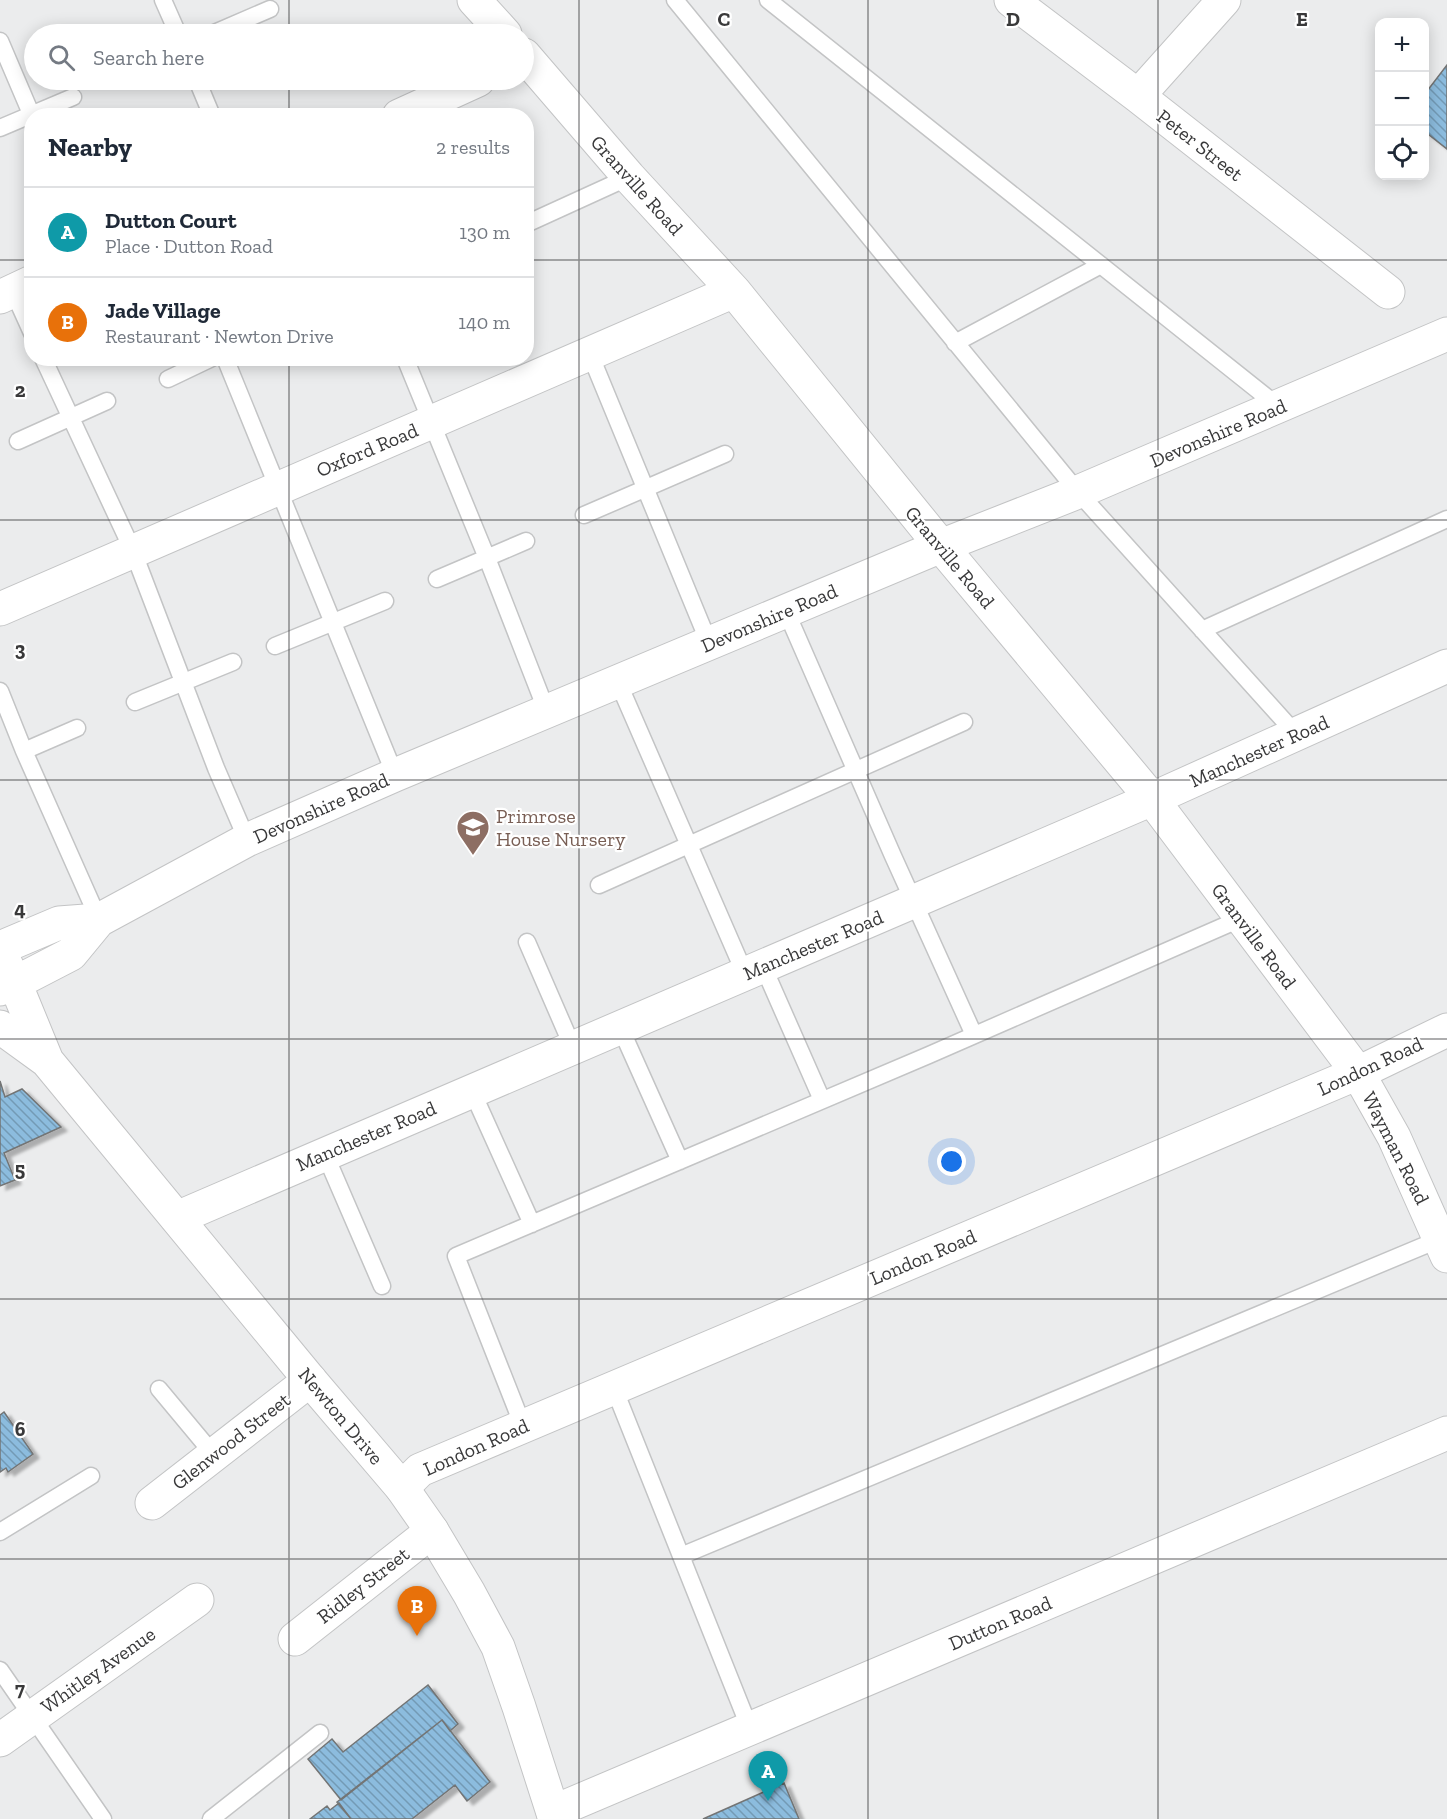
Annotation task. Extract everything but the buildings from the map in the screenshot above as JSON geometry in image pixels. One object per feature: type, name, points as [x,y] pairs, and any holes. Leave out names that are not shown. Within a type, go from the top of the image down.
[{"type":"street","name":"Granville Road","points":[[474,0],[495,24]]},
{"type":"street","name":"Peter Street","points":[[1011,0],[1138,96],[1388,292]]},
{"type":"street","points":[[1138,96],[1224,0]]},
{"type":"street","name":"Granville Road","points":[[534,69],[734,291],[940,546],[1152,799],[1358,1073]]},
{"type":"street","points":[[417,108],[456,90]]},
{"type":"street","name":"Oxford Road","points":[[0,609],[734,291]]},
{"type":"street","name":"Devonshire Road","points":[[8,986],[71,954],[99,920],[247,840],[395,775],[940,546],[1078,492],[1447,334]]},
{"type":"street","name":"Manchester Road","points":[[177,1218],[1152,799],[1447,666]]},
{"type":"street","name":"Devonshire Road","points":[[0,950],[59,923],[99,920]]},
{"type":"street","name":"Newton Drive","points":[[0,950],[8,986],[47,1061],[402,1488],[432,1532],[498,1647],[554,1816]]},
{"type":"street","name":"Newton Drive","points":[[0,1027],[47,1061]]},
{"type":"street","name":"London Road","points":[[402,1488],[420,1470],[1358,1073],[1447,1030]]},
{"type":"street","name":"Wayman Road","points":[[1358,1073],[1394,1137],[1443,1247]]},
{"type":"street","name":"Glenwood Street","points":[[152,1503],[310,1380]]},
{"type":"street","name":"Dutton Road","points":[[554,1816],[750,1729],[1447,1433]]},
{"type":"street","name":"Ridley Street","points":[[295,1639],[432,1532]]},
{"type":"street","name":"Whitley Avenue","points":[[0,1740],[197,1600]]},
{"type":"lane","points":[[163,0],[174,24]]},
{"type":"lane","points":[[675,0],[1078,492],[1296,734]]},
{"type":"lane","points":[[768,0],[1279,407]]},
{"type":"lane","points":[[235,24],[270,9]]},
{"type":"lane","points":[[0,41],[28,108]]},
{"type":"lane","points":[[201,90],[209,108]]},
{"type":"lane","points":[[49,108],[73,97]]},
{"type":"lane","points":[[0,128],[24,119]]},
{"type":"lane","points":[[534,220],[629,177]]},
{"type":"lane","points":[[955,343],[1101,265]]},
{"type":"lane","points":[[15,290],[24,313]]},
{"type":"lane","points":[[590,354],[709,643]]},
{"type":"lane","points":[[47,366],[133,551],[182,683],[247,840]]},
{"type":"lane","points":[[168,379],[195,366]]},
{"type":"lane","points":[[228,366],[395,775]]},
{"type":"lane","points":[[408,366],[547,712]]},
{"type":"lane","points":[[18,441],[107,401]]},
{"type":"lane","points":[[584,515],[725,453]]},
{"type":"lane","points":[[1202,630],[1447,519]]},
{"type":"lane","points":[[437,579],[526,541]]},
{"type":"lane","points":[[275,646],[385,602]]},
{"type":"lane","points":[[786,611],[913,902],[974,1035]]},
{"type":"lane","points":[[135,702],[233,662]]},
{"type":"lane","points":[[618,682],[688,844],[822,1100]]},
{"type":"lane","points":[[0,691],[99,920]]},
{"type":"lane","points":[[599,885],[964,722]]},
{"type":"lane","points":[[24,751],[77,728]]},
{"type":"lane","points":[[523,1426],[456,1256],[1240,919]]},
{"type":"lane","points":[[526,942],[573,1048]]},
{"type":"lane","points":[[620,1027],[680,1161]]},
{"type":"lane","points":[[472,1091],[532,1224]]},
{"type":"lane","points":[[325,1154],[382,1286]]},
{"type":"lane","points":[[681,1556],[1443,1247]]},
{"type":"lane","points":[[614,1388],[750,1729]]},
{"type":"lane","points":[[159,1389],[214,1455]]},
{"type":"lane","points":[[0,1532],[91,1476]]},
{"type":"lane","points":[[0,1670],[103,1819]]},
{"type":"lane","points":[[211,1819],[320,1733]]},
{"type":"place","name":"Primrose House Nursery","points":[[473,856]]},
{"type":"place","name":"Jade Village","points":[[417,1636]]},
{"type":"place","name":"Dutton Court","points":[[768,1801]]}]
